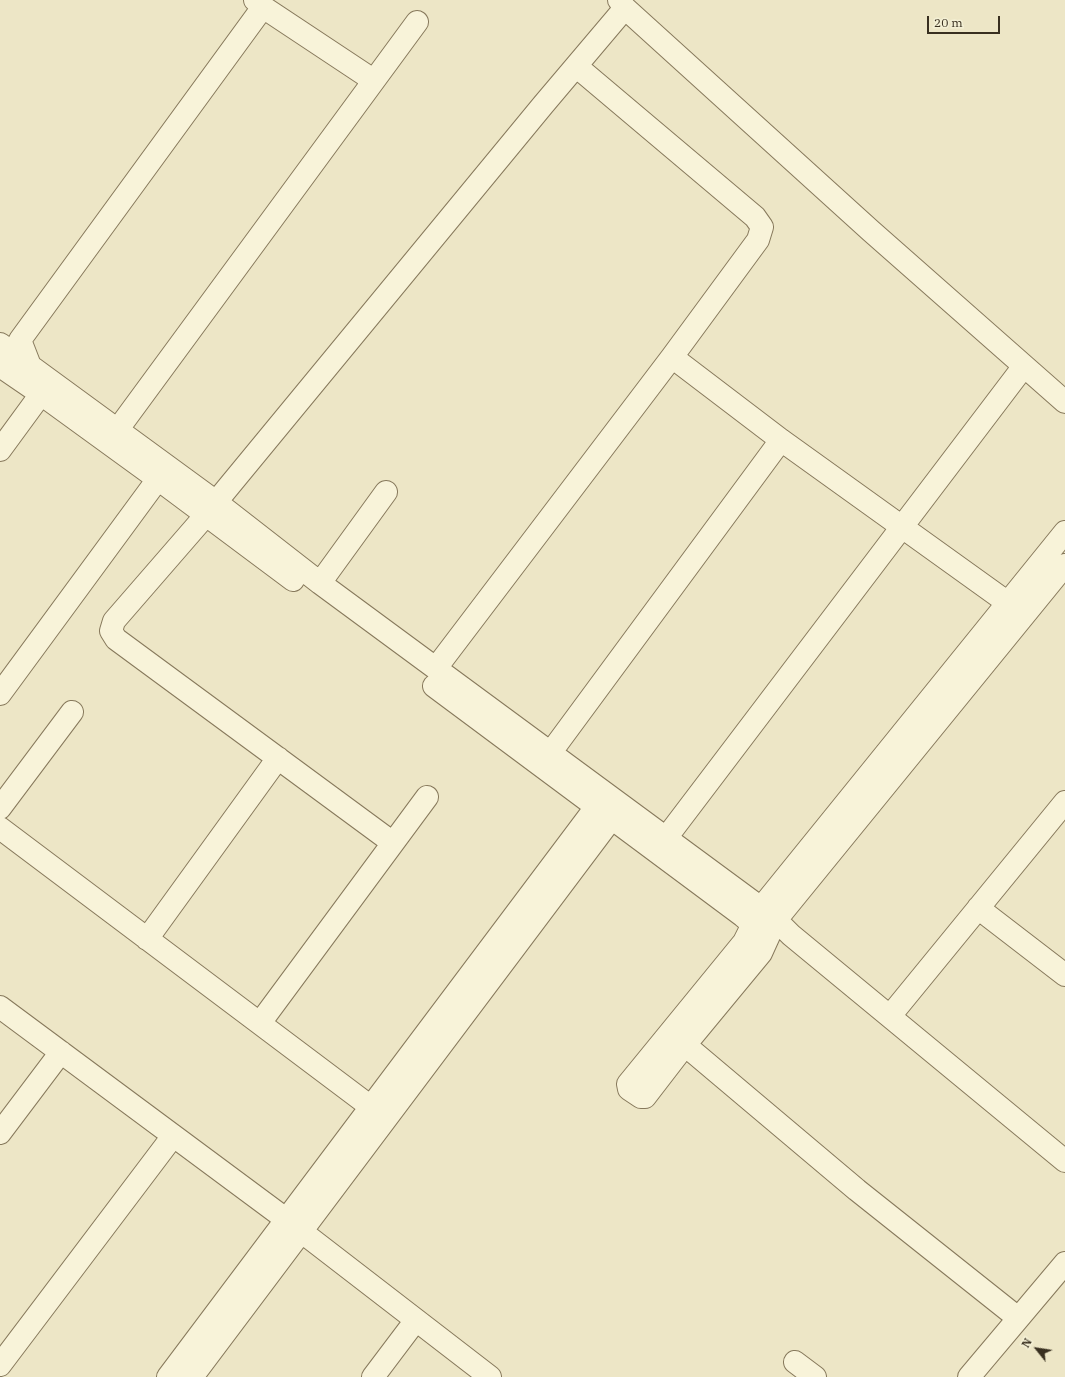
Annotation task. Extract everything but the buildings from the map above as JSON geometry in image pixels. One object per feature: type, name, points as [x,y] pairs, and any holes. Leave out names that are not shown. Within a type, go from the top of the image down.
[{"type":"street","points":[[41,394],[20,340],[259,3],[373,80]]},
{"type":"street","points":[[393,843],[116,639],[112,631],[114,621],[211,509],[542,105],[576,66],[622,4],[871,231],[1065,402]]},
{"type":"street","points":[[118,429],[417,22]]},
{"type":"street","points":[[436,668],[758,240],[762,227],[754,217],[576,66]]},
{"type":"street","points":[[0,344],[118,429],[211,509],[604,812],[764,922],[791,936],[1065,1161]]},
{"type":"street","points":[[672,356],[781,440],[1008,603]]},
{"type":"street","points":[[0,366],[41,394],[158,480],[211,509],[320,583],[666,838],[764,922]]},
{"type":"street","points":[[666,838],[1024,366]]},
{"type":"street","points":[[0,450],[41,394]]},
{"type":"street","points":[[550,752],[781,440]]},
{"type":"street","points":[[0,694],[158,480]]},
{"type":"street","points":[[320,583],[386,492]]},
{"type":"street","points":[[1065,532],[1008,603],[764,922],[761,954],[685,1045],[645,1097],[642,1097],[629,1089],[628,1084],[744,942],[764,922],[1065,565]]},
{"type":"street","points":[[0,808],[72,712]]},
{"type":"street","points":[[147,939],[278,758]]},
{"type":"street","points":[[260,1023],[427,797]]},
{"type":"street","points":[[890,1016],[1065,802]]},
{"type":"street","points":[[192,1377],[294,1226],[371,1107],[604,812]]},
{"type":"street","points":[[168,1377],[294,1226],[604,812]]},
{"type":"street","points":[[0,828],[371,1107]]},
{"type":"street","points":[[978,908],[1065,975]]},
{"type":"street","points":[[0,1007],[294,1226],[490,1377]]},
{"type":"street","points":[[685,1045],[857,1190],[1018,1318]]},
{"type":"street","points":[[0,1133],[61,1052]]},
{"type":"street","points":[[0,1365],[173,1136]]},
{"type":"street","points":[[968,1377],[1065,1263]]},
{"type":"street","points":[[372,1377],[416,1320]]},
{"type":"street","points":[[794,1362],[815,1377]]}]
